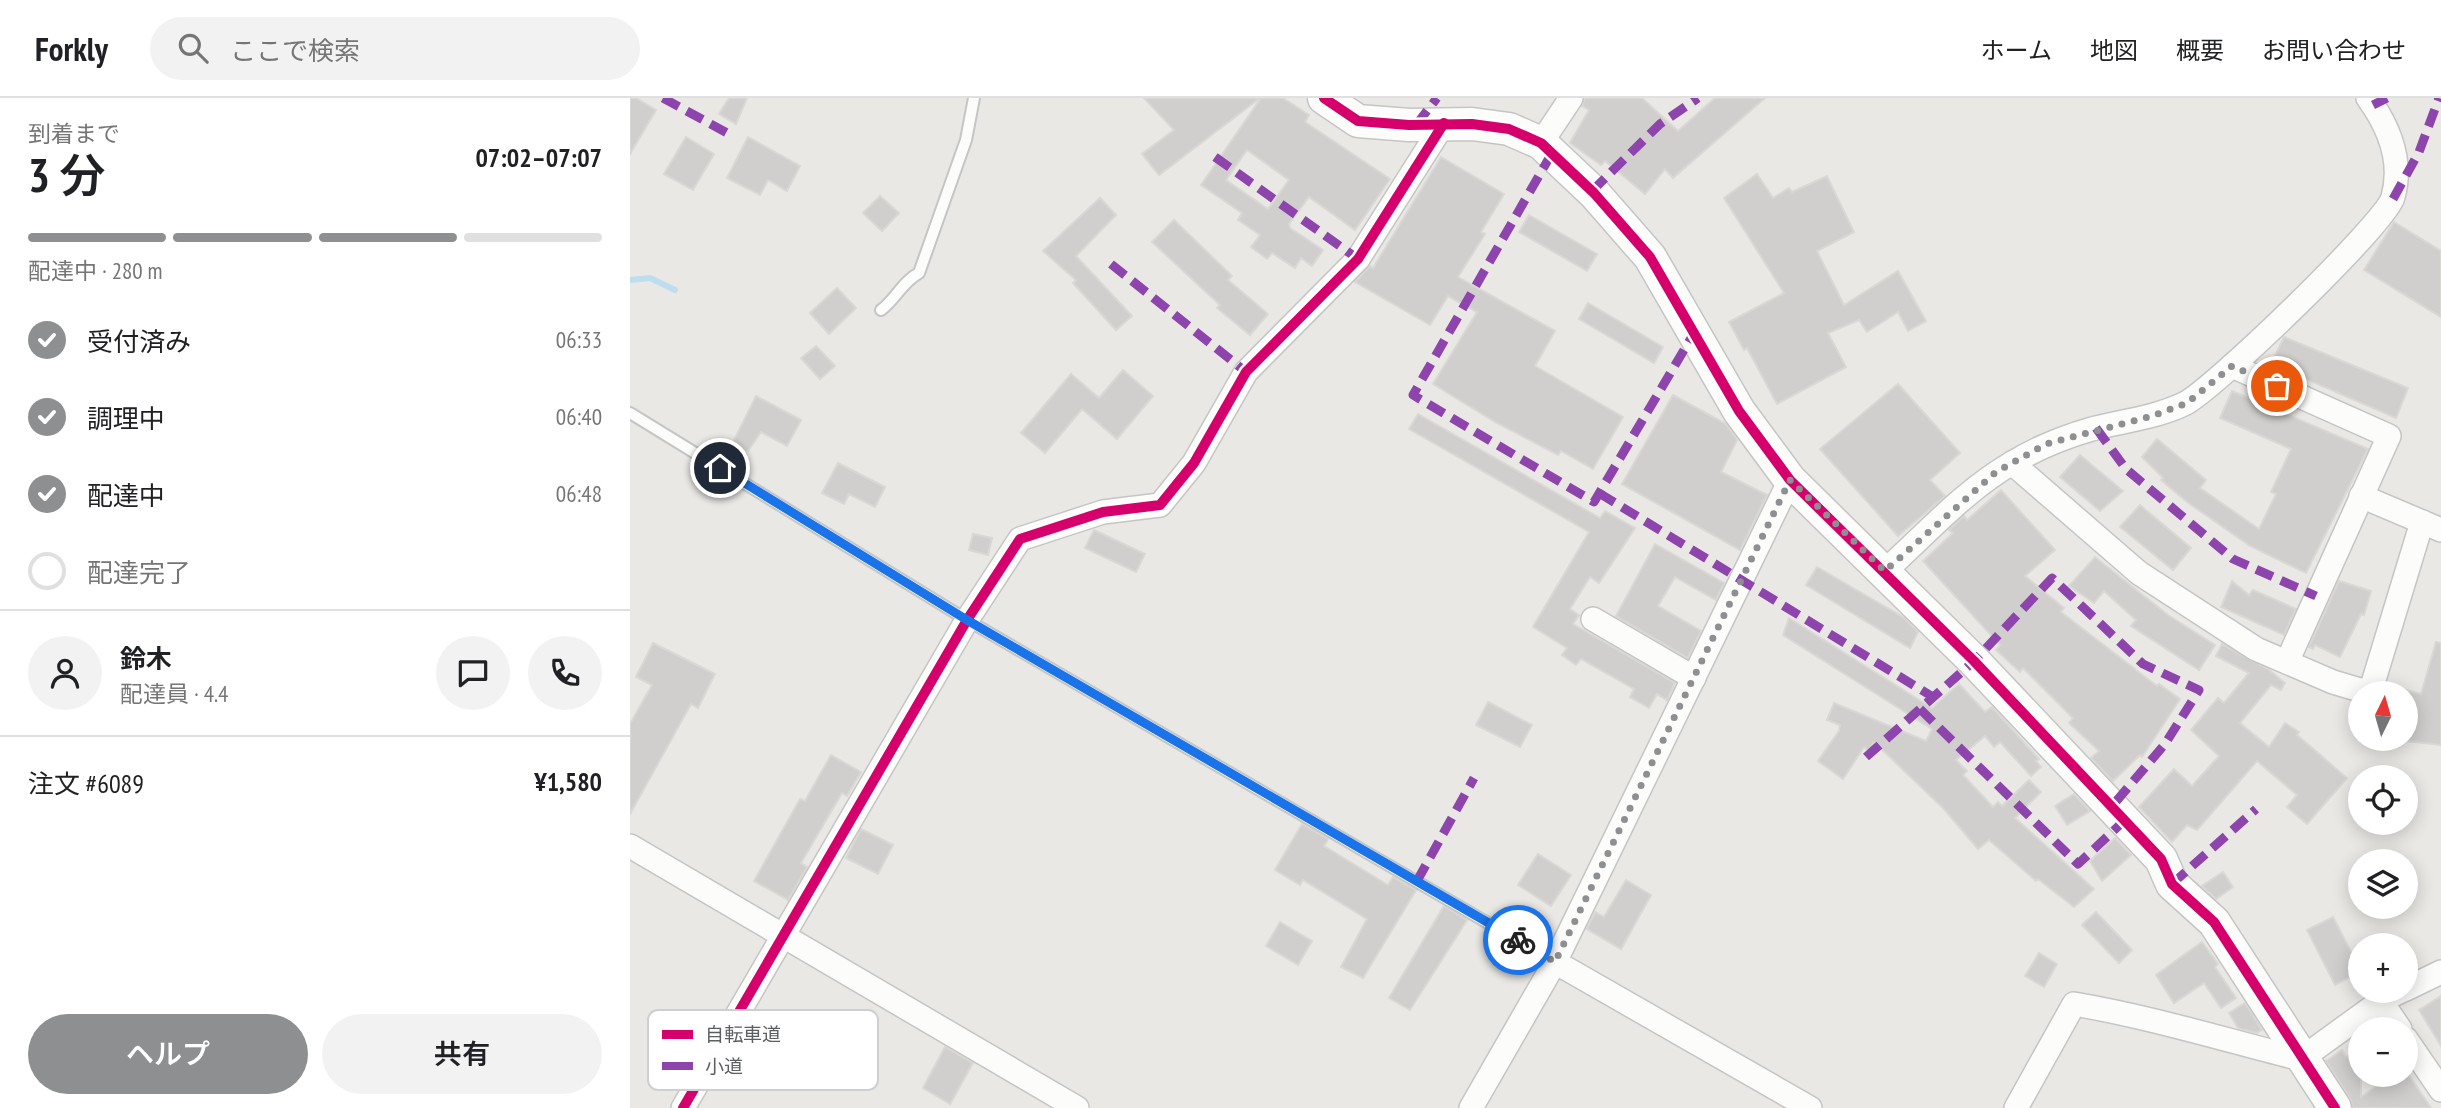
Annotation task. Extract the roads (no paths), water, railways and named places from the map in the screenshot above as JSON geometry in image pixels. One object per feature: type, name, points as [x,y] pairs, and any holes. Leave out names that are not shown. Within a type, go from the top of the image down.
[{"type":"street","points":[[1324,98],[1358,121],[1409,125],[1444,123],[1509,129],[1541,143],[1594,193],[1650,257],[1739,411],[1790,480],[1974,660],[1992,684],[2053,741],[2161,859],[2172,884],[2214,922],[2334,1108]]},
{"type":"street","points":[[1541,143],[1571,98]]},
{"type":"street","points":[[1885,571],[1996,472],[2046,444],[2152,416],[2187,403],[2232,366],[2370,230],[2393,199],[2398,161],[2378,112],[2368,98]]},
{"type":"street","points":[[742,1010],[967,620],[1020,539],[1103,512],[1160,505],[1194,463],[1246,372],[1358,259],[1444,123]]},
{"type":"street","points":[[2232,366],[2389,436],[2287,662]]},
{"type":"street","points":[[2012,463],[2139,573],[2256,649],[2333,682],[2370,693],[2432,526],[2361,496]]},
{"type":"street","points":[[1471,1108],[1555,962],[1790,480]]},
{"type":"street","points":[[1592,619],[1694,678]]},
{"type":"street","points":[[630,846],[1077,1108]]},
{"type":"street","points":[[1555,962],[1810,1108]]},
{"type":"street","points":[[2418,983],[2441,971]]},
{"type":"street","points":[[2015,1108],[2074,1004],[2145,1016],[2199,1034],[2301,1059],[2380,1003]]},
{"type":"street","points":[[2418,1056],[2441,1090]]},
{"type":"street","points":[[683,1108],[694,1090]]},
{"type":"lane","points":[[881,310],[892,301],[907,279],[919,273],[966,140],[974,98]]},
{"type":"lane","points":[[630,413],[967,620],[1555,962]]},
{"type":"waterway","points":[[630,280],[650,278],[675,290]]}]
